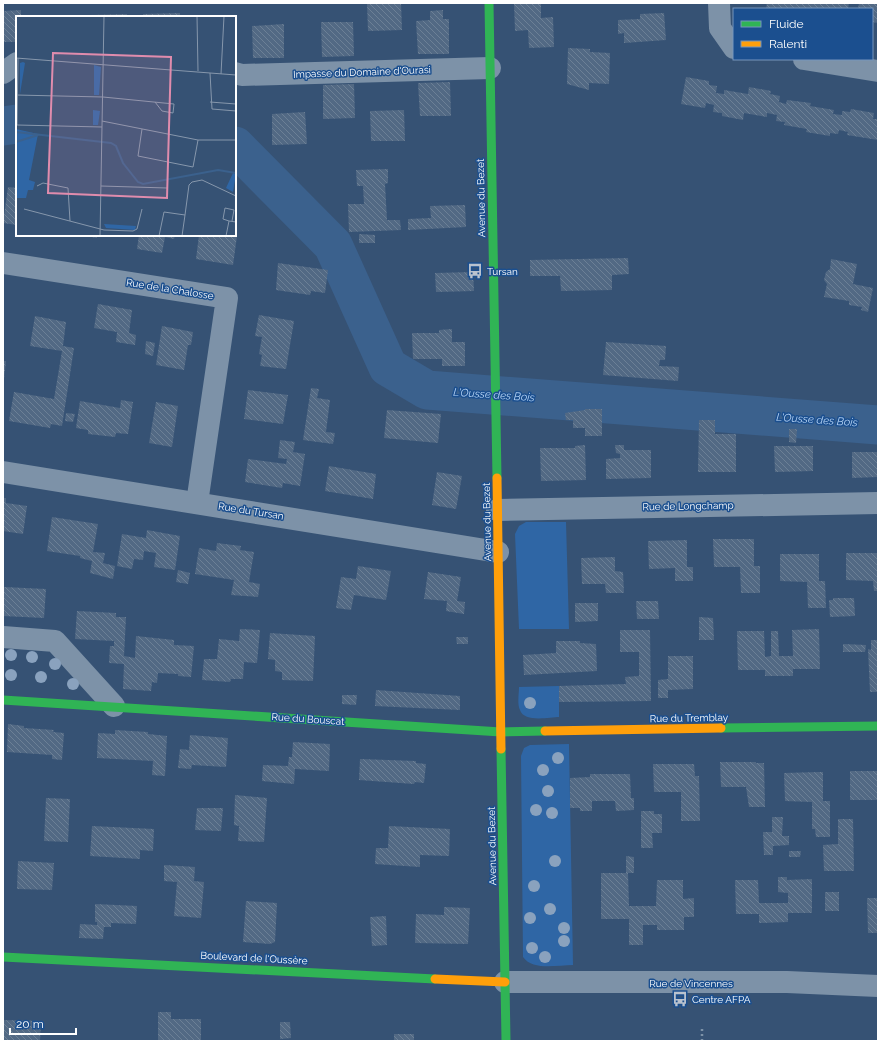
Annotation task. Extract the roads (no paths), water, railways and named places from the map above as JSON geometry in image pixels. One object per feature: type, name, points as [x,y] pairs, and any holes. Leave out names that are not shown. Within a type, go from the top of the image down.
[{"type":"street","name":"Avenue du Bezet","points":[[489,3],[506,1041]]},
{"type":"street","points":[[719,3],[720,28],[733,47]]},
{"type":"street","points":[[810,60],[878,71]]},
{"type":"street","points":[[3,73],[16,64]]},
{"type":"street","name":"Impasse du Domaine d'Ourasi","points":[[236,73],[242,75],[490,68]]},
{"type":"street","name":"Rue de la Chalosse","points":[[3,263],[227,298],[197,503]]},
{"type":"street","name":"Rue du Tursan","points":[[3,472],[498,552]]},
{"type":"street","name":"Rue de Longchamp","points":[[497,510],[878,503]]},
{"type":"street","points":[[3,637],[54,641],[114,706]]},
{"type":"street","name":"Rue du Bouscat","points":[[3,700],[501,732]]},
{"type":"street","name":"Rue du Tremblay","points":[[501,732],[878,726]]},
{"type":"street","name":"Boulevard de l'Oussère","points":[[3,957],[505,982]]},
{"type":"street","name":"Rue de Vincennes","points":[[505,982],[786,982],[878,986]]},
{"type":"waterway","name":"L'Ousse des Bois","points":[[3,126],[16,124]]},
{"type":"waterway","name":"L'Ousse des Bois","points":[[236,147],[333,245],[388,367],[427,390],[878,425]]},
{"type":"place","name":"Tursan","points":[[475,271]]},
{"type":"place","name":"Centre AFPA","points":[[680,999]]}]
